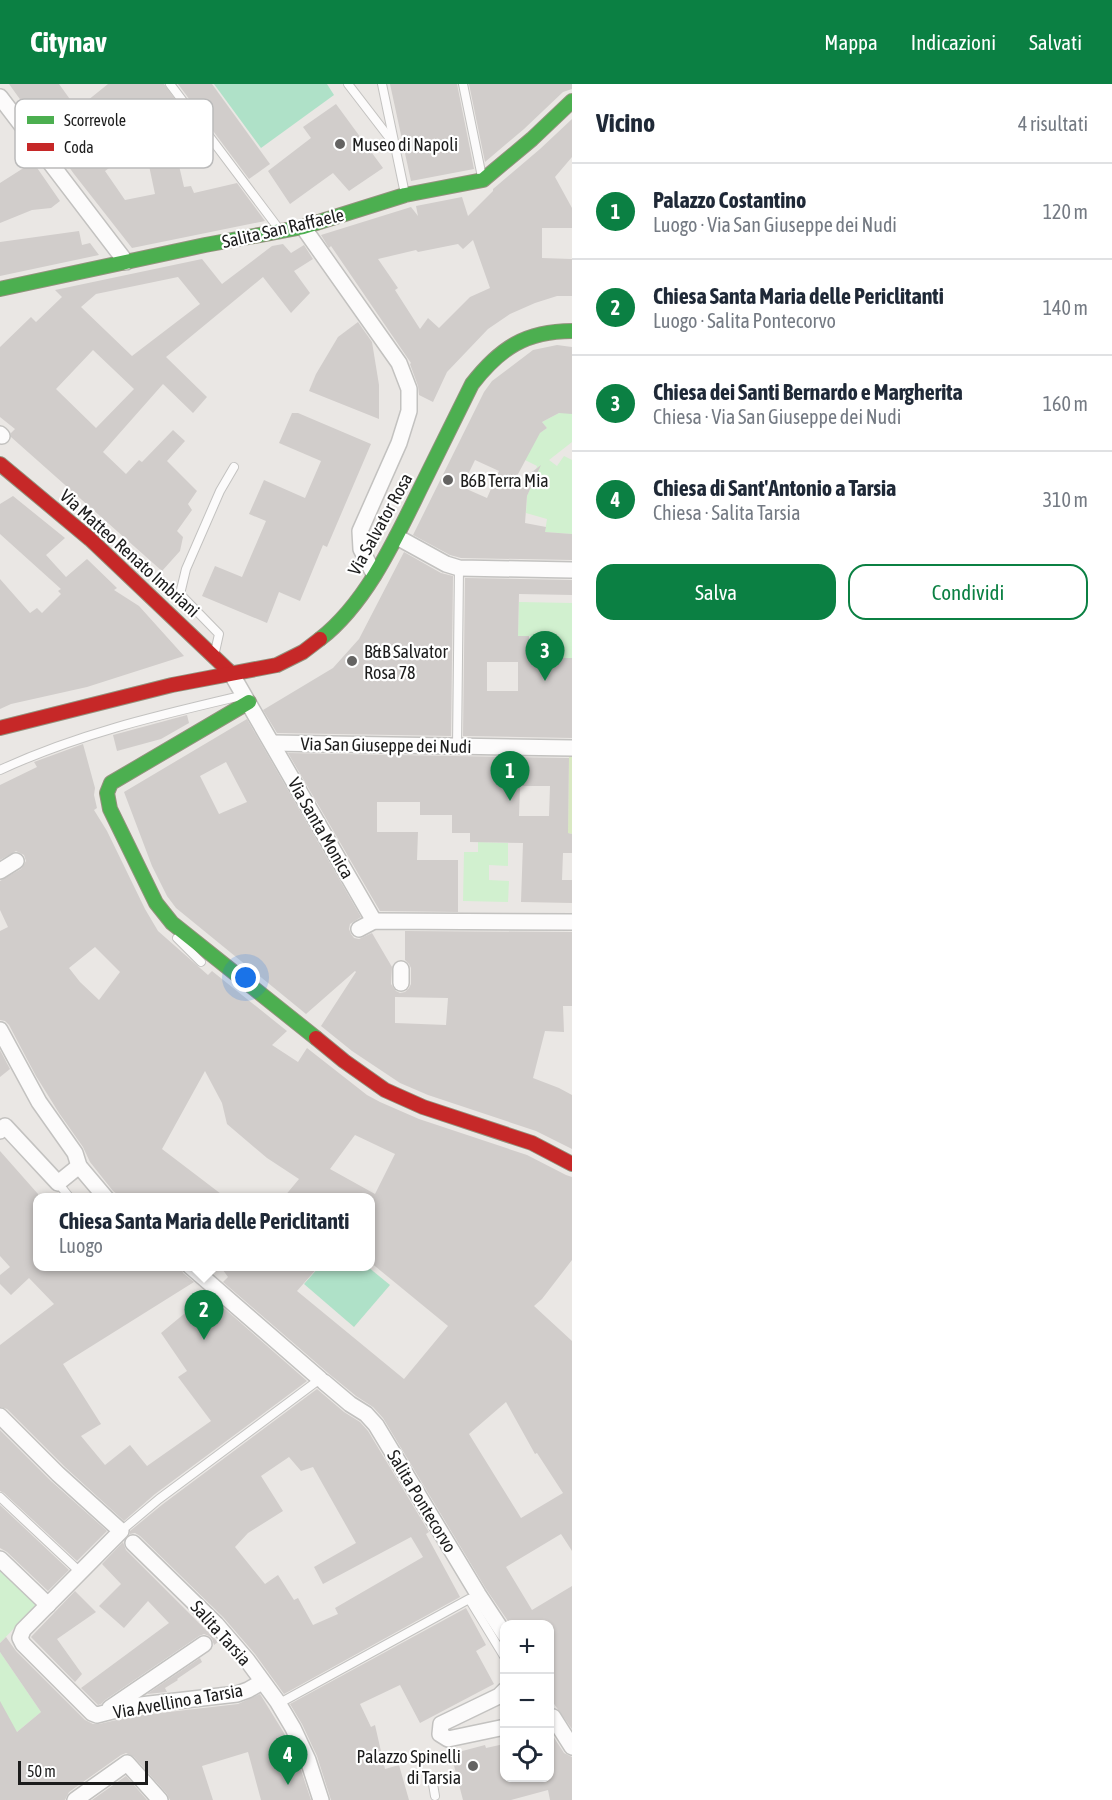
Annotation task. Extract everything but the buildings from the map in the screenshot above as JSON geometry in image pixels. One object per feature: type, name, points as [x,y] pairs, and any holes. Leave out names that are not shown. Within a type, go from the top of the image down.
[{"type":"street","points":[[0,97],[15,117]]},
{"type":"street","name":"Salita San Raffaele","points":[[0,289],[205,245],[303,227],[405,195],[483,180],[532,139],[572,101]]},
{"type":"street","points":[[54,168],[126,262]]},
{"type":"street","points":[[303,227],[399,363],[409,389],[409,411],[399,443],[360,531],[361,549],[374,574]]},
{"type":"street","name":"Via Salvator Rosa","points":[[0,728],[171,685],[278,665],[302,652],[338,621],[374,574],[397,537],[472,384],[480,373],[500,353],[524,338],[537,333],[572,331]]},
{"type":"street","name":"Via Matteo Renato Imbriani","points":[[0,464],[40,496],[182,624],[231,673]]},
{"type":"street","points":[[397,537],[446,564],[459,568],[572,570]]},
{"type":"street","name":"Via Santa Monica","points":[[231,673],[374,921]]},
{"type":"street","points":[[247,699],[117,778],[111,783],[107,792],[105,812],[162,912],[183,932],[344,1061],[385,1090],[423,1107],[532,1143],[572,1164]]},
{"type":"street","name":"Via San Giuseppe dei Nudi","points":[[272,743],[572,748]]},
{"type":"street","points":[[0,871],[16,861]]},
{"type":"street","points":[[359,929],[374,921],[572,922]]},
{"type":"street","points":[[0,1030],[39,1102],[75,1153],[79,1166],[103,1193]]},
{"type":"street","points":[[3,1129],[58,1183],[79,1166]]},
{"type":"street","name":"Salita Pontecorvo","points":[[196,1271],[350,1404],[366,1414],[376,1425],[500,1629]]},
{"type":"street","points":[[0,1416],[58,1474],[121,1531]]},
{"type":"street","name":"Via Avellino a Tarsia","points":[[121,1531],[23,1630],[21,1641],[92,1713],[100,1715],[132,1706],[237,1694],[262,1682]]},
{"type":"street","name":"Salita Tarsia","points":[[133,1543],[214,1638],[241,1652],[293,1728],[302,1746],[321,1800]]},
{"type":"street","points":[[0,1559],[48,1605]]},
{"type":"street","points":[[100,1715],[214,1638]]},
{"type":"street","points":[[500,1695],[441,1724],[440,1734],[448,1739],[500,1728]]},
{"type":"street","points":[[554,1719],[572,1747]]},
{"type":"street","points":[[75,1800],[127,1763],[160,1800]]},
{"type":"lane","points":[[170,84],[181,99]]},
{"type":"lane","points":[[348,84],[394,143]]},
{"type":"lane","points":[[382,84],[405,195]]},
{"type":"lane","points":[[463,84],[483,180]]},
{"type":"lane","points":[[213,141],[281,231]]},
{"type":"lane","points":[[214,656],[219,634],[180,594],[186,569],[220,491],[234,466]]},
{"type":"lane","points":[[457,747],[459,568]]},
{"type":"lane","points":[[0,770],[59,744],[97,732],[247,699]]},
{"type":"lane","points":[[162,912],[166,929],[201,962]]},
{"type":"lane","points":[[58,1183],[67,1193]]},
{"type":"lane","points":[[121,1531],[159,1499],[322,1380]]},
{"type":"lane","points":[[0,1497],[80,1572]]},
{"type":"lane","points":[[278,1704],[469,1599],[500,1651]]},
{"type":"lane","points":[[433,1784],[435,1796]]},
{"type":"green space","points":[[214,84],[327,84],[334,95],[261,148]]},
{"type":"green space","points":[[572,406],[572,442],[549,460],[557,466],[564,456],[572,460],[572,534],[545,532],[547,519],[526,513],[527,496],[537,466],[525,460],[534,437],[547,428],[542,422]]},
{"type":"green space","points":[[519,602],[572,603],[572,658],[552,658],[551,636],[518,636]]},
{"type":"green space","points":[[569,754],[572,755],[572,834],[568,833]]},
{"type":"green space","points":[[478,842],[508,843],[508,866],[489,865],[489,880],[509,881],[508,902],[463,901],[464,852],[478,852]]},
{"type":"green space","points":[[315,1271],[373,1271],[390,1285],[354,1327],[304,1284]]},
{"type":"green space","points":[[0,1568],[37,1604],[0,1643]]},
{"type":"green space","points":[[0,1652],[41,1712],[0,1746]]},
{"type":"traffic: fast","points":[[0,289],[205,245],[303,227],[405,195],[483,180],[532,139],[572,101]]},
{"type":"traffic: fast","points":[[320,639],[353,606],[381,565],[472,384],[482,371],[504,351],[528,338],[541,334],[572,331]]},
{"type":"traffic: fast","points":[[249,702],[111,783],[107,793],[110,809],[156,903],[172,923],[316,1038]]},
{"type":"traffic: jam","points":[[0,464],[90,539],[231,673]]},
{"type":"traffic: jam","points":[[0,728],[172,685],[277,665],[303,652],[320,639]]},
{"type":"traffic: jam","points":[[316,1038],[385,1090],[423,1107],[532,1143],[572,1164]]},
{"type":"place","name":"Museo di Napoli","points":[[340,144]]},
{"type":"place","name":"B6B Terra Mia","points":[[448,480]]},
{"type":"place","name":"B&B Salvator Rosa 78","points":[[352,661]]},
{"type":"place","name":"Chiesa dei Santi Bernardo e Margherita","points":[[545,681]]},
{"type":"place","name":"Palazzo Costantino","points":[[510,801]]},
{"type":"place","name":"Chiesa Santa Maria delle Periclitanti","points":[[204,1340]]},
{"type":"place","name":"Palazzo Spinelli di Tarsia","points":[[473,1766]]},
{"type":"place","name":"Chiesa di Sant'Antonio a Tarsia","points":[[288,1785]]}]
